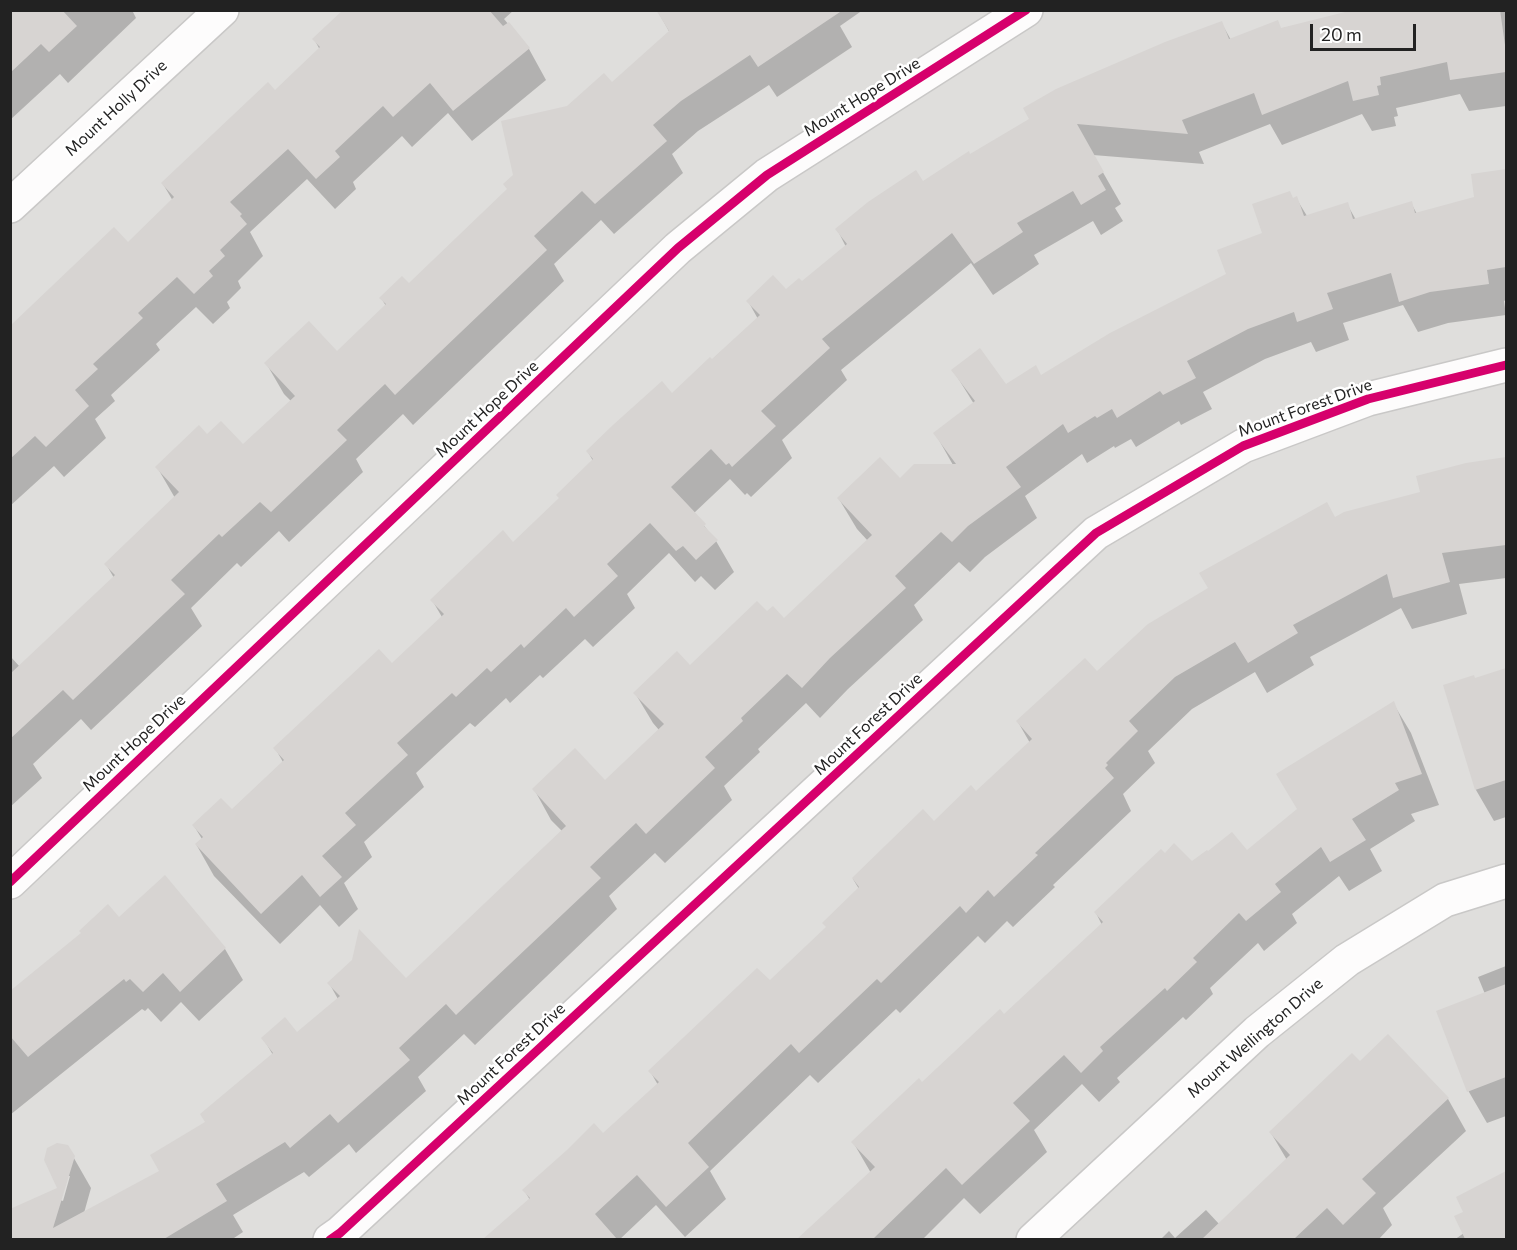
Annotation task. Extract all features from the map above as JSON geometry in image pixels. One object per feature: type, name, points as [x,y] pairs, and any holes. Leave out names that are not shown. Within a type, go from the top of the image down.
[{"type":"street","name":"Mount Holly Drive","points":[[10,206],[222,10]]},
{"type":"street","name":"Mount Hope Drive","points":[[10,882],[678,248],[767,175],[1026,10]]},
{"type":"street","name":"Mount Forest Drive","points":[[330,1239],[348,1225],[1096,533],[1243,446],[1368,399],[1506,365]]},
{"type":"street","name":"Mount Wellington Drive","points":[[1033,1239],[1257,1032],[1347,960],[1445,900],[1506,881]]},
{"type":"shaded area","points":[[11,11],[1506,11],[1506,1239],[11,1239]]},
{"type":"building","points":[[10,10],[62,10],[77,26],[49,52],[41,44],[10,73]]},
{"type":"building","points":[[343,10],[489,10],[503,26],[509,22],[530,48],[453,111],[430,83],[393,117],[383,106],[335,151],[340,157],[316,179],[288,149],[230,202],[242,214],[240,216],[247,224],[220,250],[225,256],[209,271],[213,276],[194,294],[177,277],[138,313],[143,318],[93,364],[98,369],[75,390],[89,406],[46,447],[35,436],[10,459],[10,326],[114,227],[128,242],[174,197],[161,183],[268,82],[275,90],[320,47],[312,39]]},
{"type":"building","points":[[656,10],[843,10],[758,67],[750,55],[681,101],[653,125],[667,141],[595,204],[582,191],[534,236],[547,250],[395,395],[385,384],[337,430],[347,440],[271,512],[260,502],[222,537],[219,534],[171,580],[185,594],[73,700],[63,690],[10,739],[10,674],[115,575],[104,564],[179,492],[155,467],[199,425],[207,434],[221,421],[243,444],[295,396],[264,363],[309,321],[337,351],[386,304],[379,298],[402,276],[409,283],[507,189],[503,184],[513,175],[501,121],[567,106],[604,73],[612,82],[669,31]]},
{"type":"building","points":[[1353,10],[1500,10],[1506,52],[1506,72],[1450,80],[1447,62],[1380,77],[1381,85],[1377,86],[1379,95],[1353,101],[1348,81],[1262,115],[1254,93],[1182,120],[1188,134],[1077,124],[1104,172],[1098,176],[1106,190],[1081,205],[1073,191],[1017,223],[1023,232],[974,264],[952,233],[822,339],[830,348],[761,411],[776,426],[732,467],[729,463],[726,465],[711,449],[671,487],[718,540],[696,560],[683,546],[676,551],[650,523],[607,564],[618,576],[574,617],[566,608],[524,648],[521,644],[491,672],[487,668],[456,697],[452,693],[397,743],[408,755],[345,813],[356,825],[322,856],[342,877],[320,897],[302,875],[261,914],[195,844],[203,837],[192,825],[221,798],[232,809],[284,760],[273,748],[379,649],[392,663],[444,614],[430,600],[503,530],[513,542],[559,498],[556,495],[593,459],[586,451],[613,425],[662,381],[672,393],[760,315],[746,301],[773,275],[786,289],[799,278],[802,281],[847,244],[835,229],[868,202],[916,170],[923,181],[969,151],[970,154],[1029,119],[1023,108],[1056,89],[1165,42],[1222,21],[1229,39],[1278,20],[1281,28]]},
{"type":"building","points":[[1506,169],[1506,267],[1487,270],[1489,284],[1430,292],[1399,302],[1391,273],[1327,293],[1333,309],[1297,322],[1294,312],[1248,329],[1187,361],[1196,378],[1163,395],[1160,391],[1117,418],[1112,409],[1097,418],[1095,416],[1068,433],[1063,424],[1006,467],[1021,487],[968,526],[952,542],[941,532],[895,576],[906,588],[830,658],[802,688],[787,674],[705,757],[715,768],[646,834],[636,823],[590,867],[601,878],[456,1015],[446,1004],[399,1048],[410,1060],[338,1123],[330,1114],[290,1148],[285,1142],[216,1184],[227,1201],[164,1239],[10,1239],[10,1209],[57,1188],[44,1160],[47,1148],[57,1143],[68,1145],[75,1156],[53,1228],[159,1171],[150,1155],[205,1122],[200,1114],[273,1053],[261,1038],[285,1017],[297,1032],[340,996],[327,983],[352,960],[359,929],[406,978],[566,826],[532,789],[575,748],[605,780],[664,724],[633,693],[677,651],[690,665],[757,601],[767,611],[773,606],[784,618],[872,535],[837,498],[880,457],[900,478],[914,464],[956,464],[933,433],[975,401],[951,370],[980,348],[1006,384],[1036,365],[1041,375],[1110,333],[1226,274],[1217,250],[1262,233],[1252,204],[1290,191],[1293,198],[1297,196],[1304,216],[1348,202],[1353,219],[1412,201],[1415,213],[1474,197],[1471,174]]},
{"type":"building","points":[[1506,457],[1506,545],[1442,553],[1450,582],[1393,598],[1387,574],[1293,625],[1298,633],[1248,663],[1235,642],[1175,677],[1129,721],[1138,731],[1106,763],[1108,765],[1105,768],[1114,778],[1035,853],[1038,855],[994,897],[988,890],[966,913],[960,906],[881,983],[877,979],[799,1053],[791,1044],[688,1143],[709,1167],[666,1207],[637,1175],[595,1214],[617,1239],[483,1239],[530,1198],[522,1190],[594,1123],[603,1133],[659,1082],[648,1071],[757,968],[770,980],[826,927],[822,923],[859,887],[852,878],[923,809],[934,821],[971,785],[976,791],[1032,739],[1016,721],[1085,658],[1097,671],[1148,624],[1208,588],[1199,573],[1327,502],[1335,517],[1344,512],[1420,492],[1416,476],[1466,463]]},
{"type":"building","points":[[1506,668],[1506,780],[1475,790],[1443,685]]},
{"type":"building","points":[[1394,701],[1422,774],[1395,783],[1399,790],[1352,819],[1366,840],[1330,862],[1321,847],[1275,884],[1281,892],[1246,921],[1239,913],[1193,958],[1197,962],[1167,991],[1165,988],[1100,1047],[1103,1051],[1081,1073],[1064,1055],[1013,1103],[1030,1121],[962,1185],[946,1168],[873,1239],[797,1239],[875,1167],[851,1142],[919,1078],[922,1082],[1000,1009],[1004,1014],[1103,922],[1094,912],[1161,849],[1165,853],[1174,843],[1192,861],[1232,832],[1247,850],[1297,809],[1276,774]]},
{"type":"building","points":[[165,875],[226,948],[180,992],[163,973],[143,992],[130,979],[126,982],[124,979],[28,1057],[10,1036],[10,991],[81,933],[79,931],[108,904],[119,917]]},
{"type":"building","points":[[1506,984],[1506,1077],[1467,1092],[1436,1011]]},
{"type":"building","points":[[1388,1034],[1449,1098],[1362,1179],[1376,1193],[1343,1225],[1327,1208],[1294,1239],[1202,1239],[1290,1155],[1269,1132],[1352,1053],[1360,1061]]},
{"type":"building","points":[[1506,1171],[1506,1239],[1465,1239],[1454,1216],[1463,1212],[1456,1197]]},
{"type":"cycle path","points":[[10,882],[678,248],[767,175],[1026,10]]},
{"type":"cycle path","points":[[330,1240],[1096,533],[1243,446],[1368,399],[1506,365]]}]
